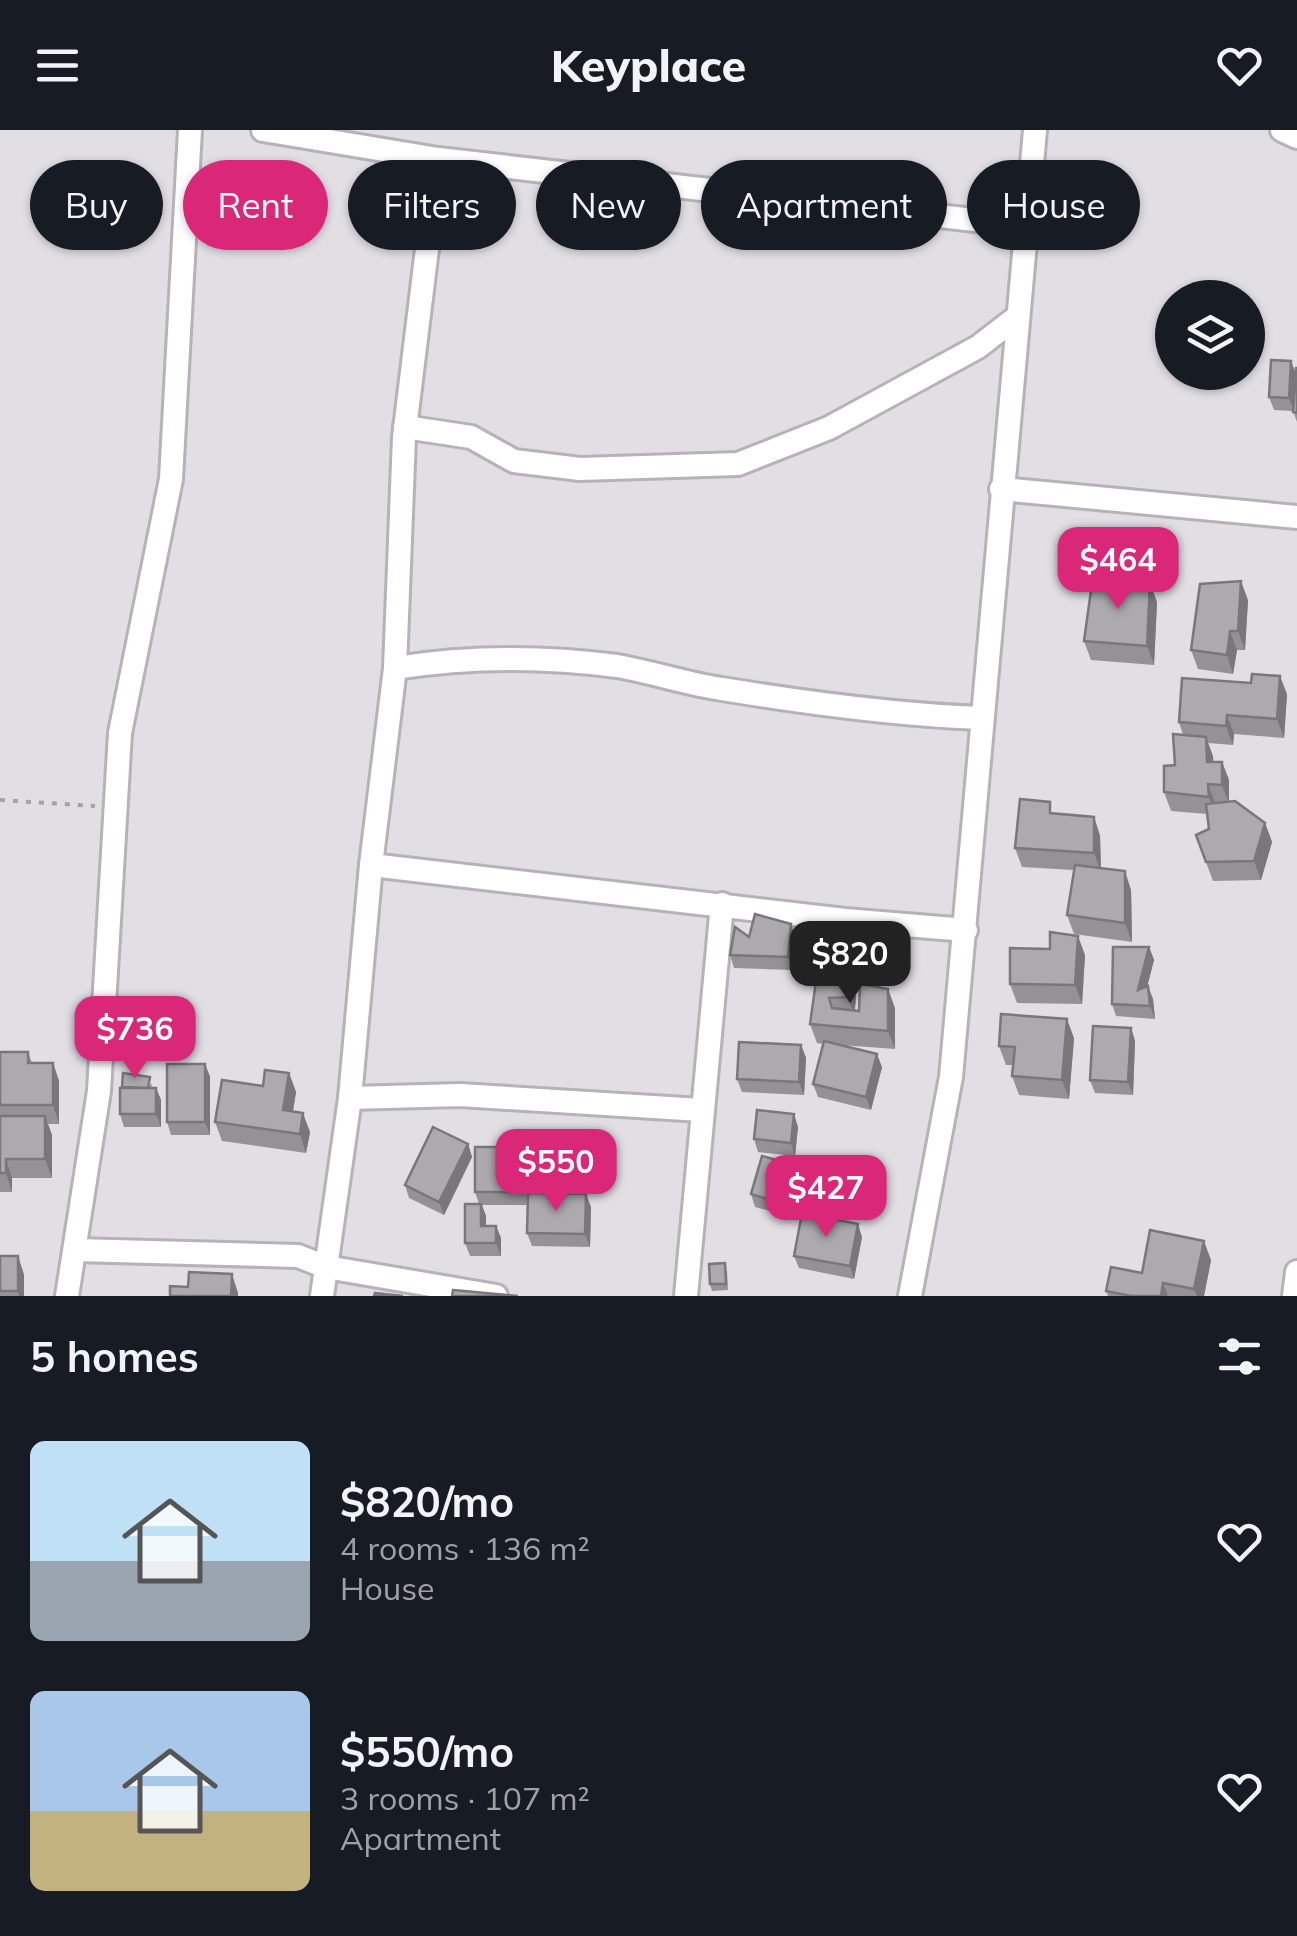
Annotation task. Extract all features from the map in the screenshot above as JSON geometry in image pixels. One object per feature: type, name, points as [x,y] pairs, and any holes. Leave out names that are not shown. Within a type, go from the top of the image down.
[{"type":"street","points":[[67,1296],[99,1090],[114,812],[126,699],[172,479],[190,130]]},
{"type":"street","points":[[262,130],[438,159],[967,219]]},
{"type":"street","points":[[1032,160],[1035,130]]},
{"type":"street","points":[[1282,130],[1297,137]]},
{"type":"street","points":[[322,1296],[350,1098],[371,864],[395,668],[405,427],[438,159]]},
{"type":"street","points":[[910,1296],[951,1078],[1024,250]]},
{"type":"street","points":[[405,427],[472,438],[514,461],[580,469],[738,464],[829,428],[978,348],[1017,317]]},
{"type":"street","points":[[1001,490],[1297,517]]},
{"type":"street","points":[[395,668],[444,660],[523,657],[619,667],[716,688],[845,707],[982,718]]},
{"type":"street","points":[[371,864],[844,920],[966,930]]},
{"type":"street","points":[[686,1296],[722,904]]},
{"type":"street","points":[[350,1098],[460,1095],[701,1110]]},
{"type":"street","points":[[74,1250],[298,1256],[326,1267],[496,1296]]},
{"type":"street","points":[[1294,1296],[1297,1272]]},
{"type":"path","points":[[0,800],[72,801],[114,812]]},
{"type":"building","points":[[1271,360],[1291,361],[1289,398],[1269,397]]},
{"type":"building","points":[[1297,368],[1297,413],[1293,412]]},
{"type":"building","points":[[1093,576],[1150,583],[1147,646],[1084,641]]},
{"type":"building","points":[[1241,581],[1238,631],[1230,631],[1227,655],[1191,650],[1200,584]]},
{"type":"building","points":[[1252,674],[1280,676],[1277,719],[1227,715],[1226,726],[1179,722],[1182,678],[1251,683]]},
{"type":"building","points":[[1173,734],[1206,737],[1207,762],[1222,762],[1222,785],[1208,784],[1209,797],[1164,792],[1164,766],[1175,765]]},
{"type":"building","points":[[1020,799],[1050,802],[1050,813],[1094,817],[1094,853],[1015,848]]},
{"type":"building","points":[[1235,801],[1265,823],[1254,861],[1206,862],[1196,835],[1209,829],[1206,804]]},
{"type":"building","points":[[1075,865],[1125,871],[1125,923],[1067,915]]},
{"type":"building","points":[[755,914],[791,924],[788,957],[730,955],[735,927],[749,937]]},
{"type":"building","points":[[839,924],[884,930],[883,957],[861,949],[834,953]]},
{"type":"building","points":[[1050,932],[1078,936],[1075,985],[1010,984],[1010,948],[1050,949]]},
{"type":"building","points":[[1113,947],[1149,947],[1138,990],[1148,986],[1150,1006],[1112,1004]]},
{"type":"building","points":[[817,974],[849,979],[848,997],[829,998],[832,1008],[859,1011],[860,984],[888,989],[888,1031],[810,1024]]},
{"type":"building","points":[[1001,1014],[1067,1019],[1062,1080],[1012,1076],[1015,1047],[999,1046]]},
{"type":"building","points":[[1093,1026],[1131,1028],[1128,1082],[1090,1080]]},
{"type":"building","points":[[824,1041],[877,1054],[866,1097],[813,1084]]},
{"type":"building","points":[[739,1042],[801,1045],[799,1082],[737,1079]]},
{"type":"building","points":[[0,1052],[28,1052],[28,1063],[53,1063],[53,1105],[0,1105]]},
{"type":"building","points":[[167,1064],[205,1064],[205,1122],[167,1122]]},
{"type":"building","points":[[265,1070],[289,1073],[283,1110],[303,1113],[300,1134],[215,1122],[222,1080],[263,1086]]},
{"type":"building","points":[[123,1073],[150,1077],[148,1088],[122,1087]]},
{"type":"building","points":[[120,1088],[156,1088],[156,1114],[120,1114]]},
{"type":"building","points":[[757,1110],[794,1114],[791,1143],[754,1139]]},
{"type":"building","points":[[0,1116],[45,1116],[45,1159],[6,1159],[6,1173],[0,1173]]},
{"type":"building","points":[[433,1127],[468,1144],[439,1202],[405,1185]]},
{"type":"building","points":[[475,1147],[508,1147],[508,1159],[531,1159],[531,1192],[475,1192]]},
{"type":"building","points":[[762,1156],[795,1165],[784,1204],[751,1194]]},
{"type":"building","points":[[528,1193],[586,1194],[585,1234],[527,1233]]},
{"type":"building","points":[[465,1204],[481,1204],[481,1226],[496,1226],[496,1243],[465,1243]]},
{"type":"building","points":[[802,1213],[858,1224],[850,1266],[794,1256]]},
{"type":"building","points":[[1150,1230],[1204,1241],[1194,1289],[1163,1283],[1161,1296],[1106,1291],[1111,1267],[1142,1273]]},
{"type":"building","points":[[0,1256],[18,1256],[18,1291],[0,1291]]},
{"type":"building","points":[[725,1263],[726,1284],[710,1284],[709,1264]]},
{"type":"building","points":[[189,1272],[232,1274],[231,1296],[170,1296],[170,1286],[188,1287]]},
{"type":"building","points":[[453,1290],[518,1296],[452,1296]]}]
